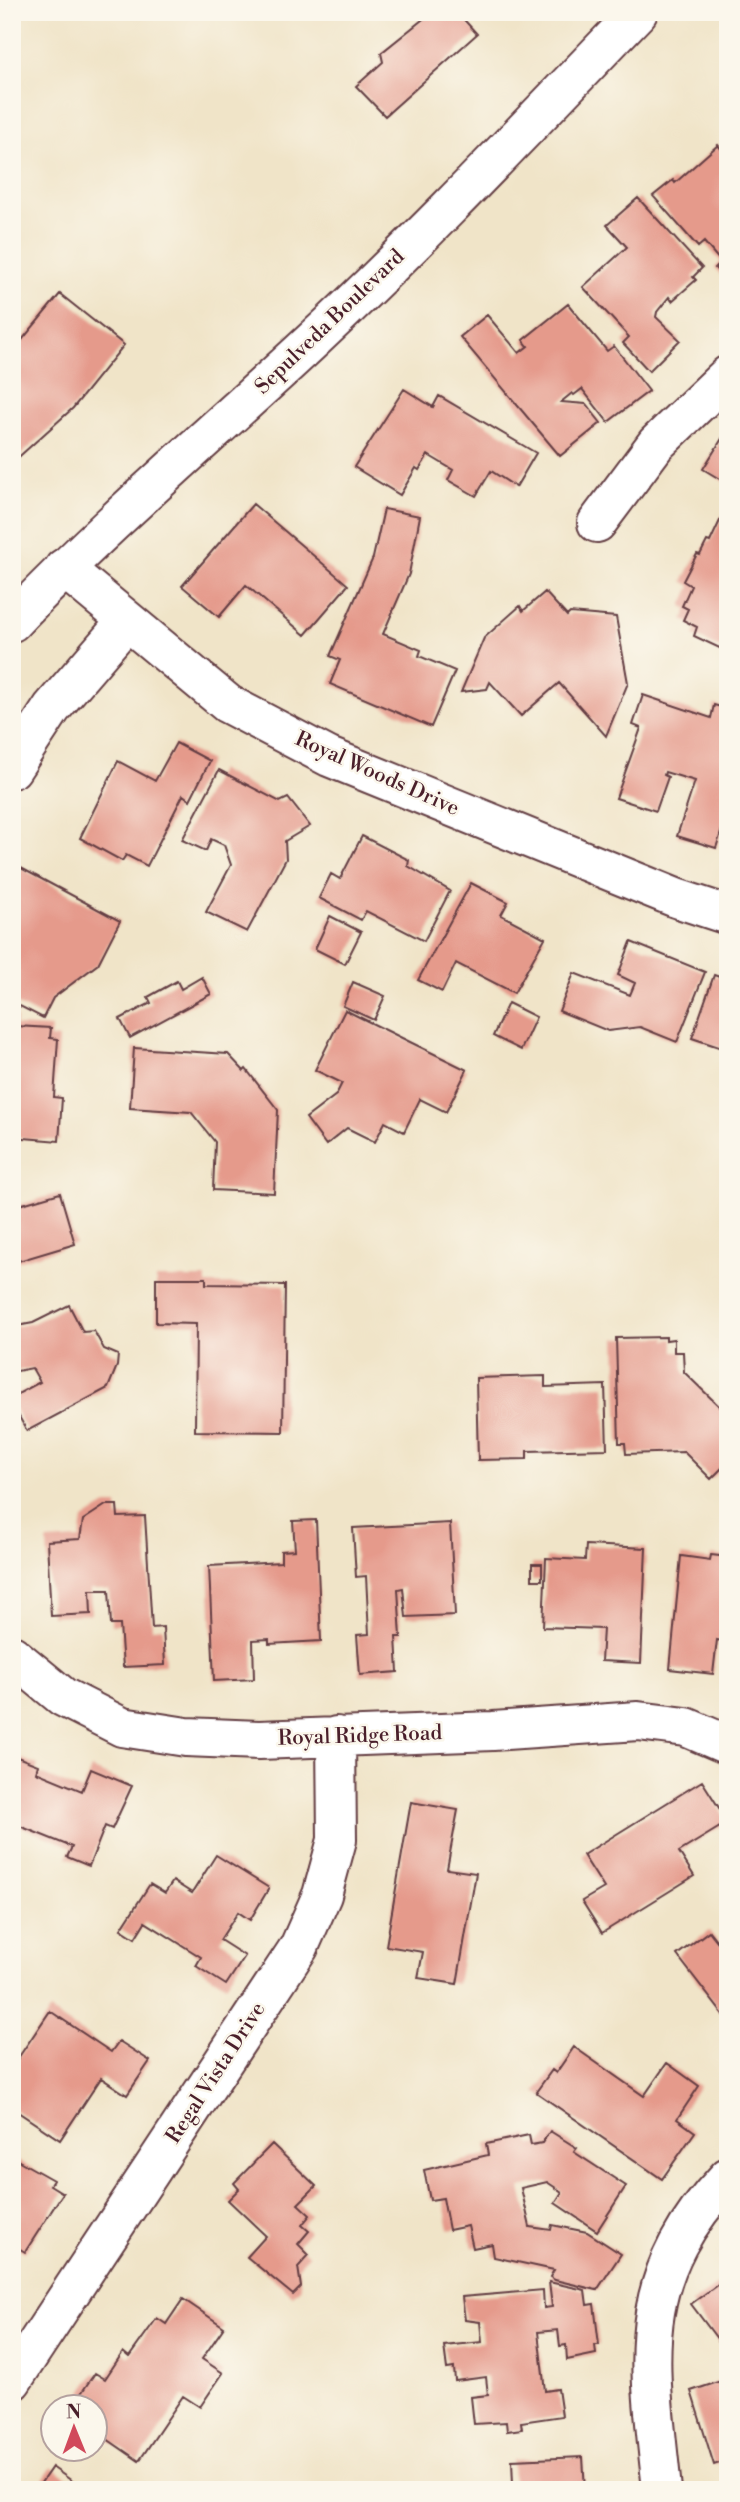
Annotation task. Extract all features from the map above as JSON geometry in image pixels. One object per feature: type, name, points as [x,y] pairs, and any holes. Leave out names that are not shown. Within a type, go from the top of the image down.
[{"type":"street","name":"Sepulveda Boulevard","points":[[12,622],[64,568],[321,332],[638,12]]},
{"type":"street","points":[[597,523],[656,444],[728,375]]},
{"type":"street","name":"Royal Woods Drive","points":[[64,568],[228,704],[329,758],[676,898],[728,915]]},
{"type":"street","points":[[12,769],[52,708],[126,622]]},
{"type":"street","name":"Royal Ridge Road","points":[[12,1655],[63,1697],[122,1727],[187,1737],[259,1740],[493,1731],[638,1721],[686,1727],[728,1745]]},
{"type":"street","name":"Regal Vista Drive","points":[[12,2381],[299,1947],[322,1895],[337,1840],[336,1736]]},
{"type":"street","points":[[662,2490],[650,2374],[651,2327],[658,2290],[700,2206],[728,2177]]},
{"type":"building","points":[[432,12],[457,12],[477,34],[385,116],[356,86],[383,62],[381,53]]},
{"type":"building","points":[[718,145],[728,157],[728,283],[715,268],[721,262],[704,242],[698,247],[653,196],[673,180],[675,183]]},
{"type":"building","points":[[638,198],[702,268],[693,277],[696,280],[672,301],[669,297],[657,312],[656,317],[680,340],[649,371],[623,343],[629,337],[583,287],[627,247],[607,225]]},
{"type":"building","points":[[60,294],[124,345],[73,408],[12,463],[12,352]]},
{"type":"building","points":[[568,304],[607,351],[614,346],[649,391],[608,422],[582,389],[574,395],[572,393],[561,402],[586,404],[601,423],[560,456],[460,337],[487,315],[519,353],[528,346],[523,340]]},
{"type":"building","points":[[404,389],[433,407],[439,396],[536,453],[516,487],[491,471],[476,496],[448,480],[453,470],[428,455],[419,470],[416,468],[400,495],[354,467]]},
{"type":"building","points":[[728,429],[728,484],[703,469]]},
{"type":"building","points":[[253,504],[348,585],[305,635],[246,585],[219,617],[182,586]]},
{"type":"building","points":[[384,509],[420,516],[409,574],[383,634],[421,650],[419,656],[455,671],[431,727],[330,684],[340,660],[330,656],[373,558]]},
{"type":"building","points":[[725,510],[728,511],[728,652],[694,636],[697,627],[683,620],[688,609],[682,606],[691,586],[683,581],[697,554],[700,555],[707,541],[710,542]]},
{"type":"building","points":[[545,592],[567,616],[570,613],[616,617],[628,683],[606,736],[559,683],[521,716],[490,682],[487,689],[461,692],[484,638],[520,606],[523,611]]},
{"type":"building","points":[[643,695],[711,718],[714,705],[728,709],[728,811],[716,848],[677,836],[695,781],[665,772],[664,775],[668,777],[656,811],[616,798],[641,728],[633,725]]},
{"type":"building","points":[[176,743],[210,761],[190,800],[183,795],[147,866],[126,855],[122,861],[80,838],[118,761],[155,781]]},
{"type":"building","points":[[219,770],[280,802],[288,798],[310,826],[285,841],[286,859],[247,932],[206,912],[231,865],[224,845],[211,839],[206,851],[182,840]]},
{"type":"building","points":[[362,836],[409,860],[408,866],[450,891],[424,941],[366,911],[361,920],[319,898],[331,874],[340,879]]},
{"type":"building","points":[[21,868],[120,921],[98,964],[53,998],[43,1018],[16,1004],[12,1011],[12,886]]},
{"type":"building","points":[[471,883],[508,902],[501,915],[545,938],[514,993],[456,963],[442,992],[418,980]]},
{"type":"building","points":[[330,916],[361,932],[345,964],[315,949]]},
{"type":"building","points":[[631,942],[705,972],[677,1042],[640,1027],[608,1031],[559,1011],[574,973],[630,995],[635,983],[618,975]]},
{"type":"building","points":[[714,975],[728,980],[728,1050],[692,1038]]},
{"type":"building","points":[[202,977],[211,994],[130,1038],[120,1019],[151,1003],[148,997],[177,981],[181,989]]},
{"type":"building","points":[[353,982],[385,996],[374,1020],[343,1006]]},
{"type":"building","points":[[508,1003],[536,1017],[521,1050],[493,1036]]},
{"type":"building","points":[[345,1010],[467,1070],[446,1112],[420,1099],[404,1132],[385,1122],[375,1142],[347,1128],[326,1145],[306,1118],[336,1095],[342,1083],[315,1070]]},
{"type":"building","points":[[12,1016],[17,1016],[16,1026],[51,1028],[50,1038],[58,1039],[54,1097],[62,1098],[59,1141],[12,1137]]},
{"type":"building","points":[[134,1048],[228,1054],[244,1071],[246,1069],[278,1110],[274,1193],[213,1190],[215,1142],[191,1112],[130,1108]]},
{"type":"building","points":[[60,1193],[75,1244],[12,1263],[12,1207]]},
{"type":"building","points":[[156,1278],[206,1278],[206,1284],[285,1285],[283,1432],[195,1431],[196,1324],[156,1323]]},
{"type":"building","points":[[69,1305],[83,1332],[94,1331],[104,1349],[118,1355],[117,1366],[108,1388],[27,1431],[12,1404],[12,1397],[40,1382],[32,1368],[12,1372],[12,1327],[33,1323]]},
{"type":"building","points":[[666,1337],[666,1340],[674,1339],[674,1352],[683,1352],[684,1372],[720,1407],[728,1399],[728,1462],[711,1479],[684,1452],[626,1454],[625,1443],[619,1443],[616,1338]]},
{"type":"building","points":[[545,1376],[545,1387],[605,1385],[607,1449],[527,1451],[527,1459],[478,1460],[476,1378]]},
{"type":"building","points":[[106,1505],[117,1505],[118,1517],[145,1516],[152,1628],[163,1627],[165,1665],[123,1667],[120,1625],[111,1625],[109,1590],[90,1590],[91,1614],[51,1616],[47,1541],[80,1539],[83,1520]]},
{"type":"building","points":[[316,1520],[321,1641],[269,1644],[269,1639],[253,1640],[254,1679],[214,1681],[209,1566],[281,1562],[281,1551],[295,1550],[293,1521]]},
{"type":"building","points":[[450,1523],[455,1615],[406,1617],[403,1588],[398,1589],[401,1637],[396,1637],[398,1672],[360,1675],[357,1635],[369,1634],[366,1576],[356,1577],[353,1528]]},
{"type":"building","points":[[586,1545],[646,1548],[641,1663],[601,1661],[603,1629],[543,1627],[546,1558],[585,1560]]},
{"type":"building","points":[[711,1555],[728,1557],[728,1642],[717,1640],[713,1674],[670,1669],[681,1556],[710,1560]]},
{"type":"building","points":[[532,1564],[542,1564],[542,1580],[532,1580]]},
{"type":"building","points":[[12,1755],[38,1765],[36,1772],[82,1791],[91,1769],[132,1786],[112,1829],[105,1826],[89,1866],[67,1857],[72,1847],[12,1823]]},
{"type":"building","points":[[702,1781],[728,1822],[679,1852],[694,1876],[602,1933],[582,1901],[604,1888],[583,1855]]},
{"type":"building","points":[[411,1802],[458,1810],[447,1869],[476,1873],[457,1984],[418,1978],[423,1952],[386,1946]]},
{"type":"building","points":[[216,1855],[269,1888],[250,1920],[238,1912],[220,1940],[245,1956],[226,1985],[196,1966],[201,1957],[145,1922],[135,1938],[121,1929],[150,1884],[165,1893],[173,1881],[192,1893]]},
{"type":"building","points":[[709,1931],[728,1955],[728,2021],[677,1955]]},
{"type":"building","points":[[50,2011],[111,2052],[119,2041],[150,2061],[127,2095],[101,2078],[60,2140],[12,2108],[12,2067]]},
{"type":"building","points":[[574,2047],[644,2096],[667,2063],[699,2086],[677,2119],[695,2132],[662,2179],[536,2092],[552,2070],[556,2073]]},
{"type":"building","points":[[550,2131],[577,2148],[574,2152],[626,2186],[597,2231],[555,2203],[562,2192],[547,2182],[521,2188],[530,2227],[551,2230],[552,2225],[587,2232],[621,2254],[597,2290],[555,2280],[550,2277],[554,2270],[494,2257],[492,2244],[473,2248],[468,2226],[449,2230],[443,2198],[430,2200],[424,2170],[488,2155],[486,2144],[529,2135],[531,2145],[542,2143]]},
{"type":"building","points":[[272,2144],[316,2186],[298,2204],[310,2215],[302,2225],[309,2231],[298,2244],[309,2255],[298,2267],[301,2287],[293,2295],[247,2257],[266,2236],[228,2200],[239,2189],[234,2183]]},
{"type":"building","points":[[12,2157],[53,2180],[50,2185],[63,2193],[25,2252],[12,2244]]},
{"type":"building","points":[[728,2277],[727,2367],[718,2340],[691,2304]]},
{"type":"building","points":[[549,2282],[585,2290],[587,2305],[594,2304],[599,2345],[595,2345],[596,2354],[567,2360],[566,2345],[560,2346],[558,2330],[538,2332],[545,2391],[558,2389],[562,2416],[521,2422],[522,2429],[507,2431],[506,2422],[474,2424],[471,2397],[488,2395],[486,2377],[455,2381],[454,2368],[447,2369],[444,2346],[482,2342],[480,2322],[465,2320],[462,2297],[543,2290],[544,2308],[552,2307]]},
{"type":"building","points":[[183,2299],[224,2327],[202,2359],[223,2373],[200,2407],[183,2396],[139,2461],[108,2440],[108,2394],[81,2394],[95,2373],[105,2379],[123,2352],[129,2357],[157,2318],[166,2324]]},
{"type":"building","points":[[721,2381],[728,2399],[728,2460],[714,2465],[691,2391]]},
{"type":"building","points":[[583,2457],[585,2490],[519,2490],[519,2484],[513,2484],[512,2460]]},
{"type":"building","points":[[52,2467],[85,2490],[36,2490]]}]
